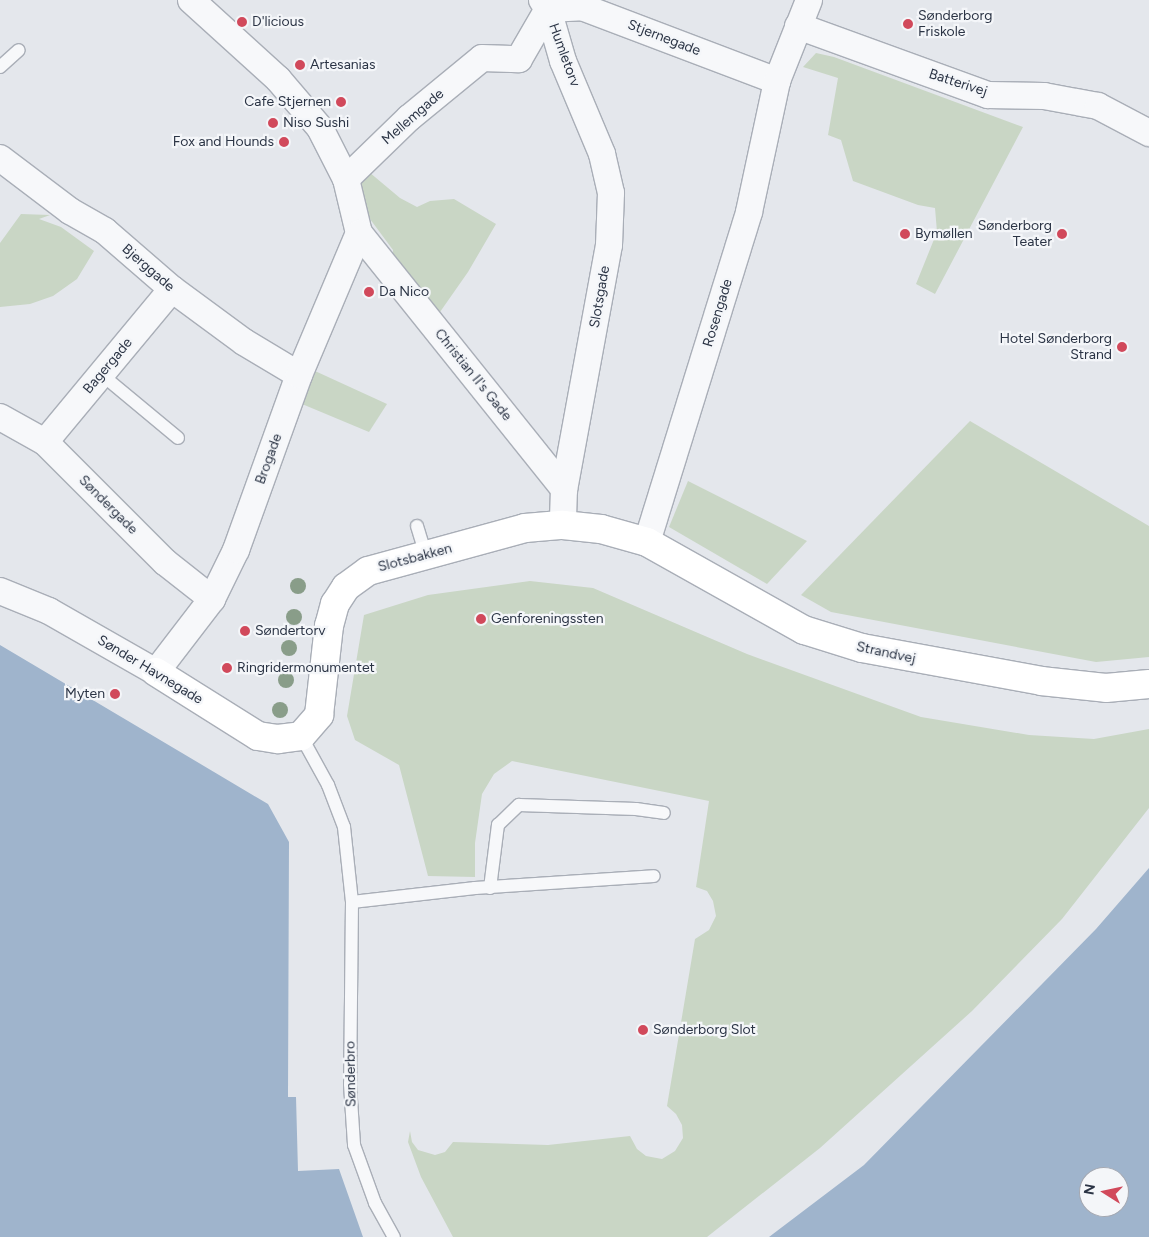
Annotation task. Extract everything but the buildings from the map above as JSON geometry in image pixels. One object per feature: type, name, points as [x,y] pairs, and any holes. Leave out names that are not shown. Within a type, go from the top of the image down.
[{"type":"street","points":[[191,0],[278,79],[320,128],[346,179],[359,233]]},
{"type":"street","name":"Rosengade","points":[[647,542],[749,212],[777,81],[809,0]]},
{"type":"street","name":"Humletorv","points":[[482,58],[519,59],[545,4]]},
{"type":"street","name":"Humletorv","points":[[545,4],[563,61],[583,106]]},
{"type":"street","name":"Stjernegade","points":[[545,4],[582,7],[777,81]]},
{"type":"street","name":"Batterivej","points":[[798,26],[988,95],[1044,96],[1098,106],[1149,133]]},
{"type":"street","name":"Mellemgade","points":[[346,179],[409,118],[482,58]]},
{"type":"street","name":"Slotsgade","points":[[564,490],[609,246],[611,193],[602,154],[583,106]]},
{"type":"street","name":"Bjerggade","points":[[0,158],[70,211],[105,231],[172,289],[244,342],[299,375]]},
{"type":"street","name":"Christian II's Gade","points":[[359,233],[564,490]]},
{"type":"street","name":"Brogade","points":[[156,672],[212,599],[236,550],[299,375],[359,233]]},
{"type":"street","name":"Bagergade","points":[[45,442],[172,289]]},
{"type":"street","name":"Søndergade","points":[[0,417],[45,442],[165,562],[212,599]]},
{"type":"street","points":[[563,525],[564,490]]},
{"type":"street","name":"Slotsbakken","points":[[300,736],[319,715],[329,626],[335,604],[346,587],[368,571],[525,528],[563,525],[601,529],[647,542]]},
{"type":"street","name":"Strandvej","points":[[647,542],[769,611],[827,639],[871,650],[1041,681],[1106,688],[1149,684]]},
{"type":"street","name":"Sønder Havnegade","points":[[0,591],[49,611],[156,672],[258,736],[278,740],[300,736]]},
{"type":"lane","points":[[0,67],[19,50]]},
{"type":"lane","points":[[101,374],[178,438]]},
{"type":"lane","points":[[417,526],[426,555]]},
{"type":"lane","name":"Sønderbro","points":[[300,736],[328,785],[344,827],[352,902],[350,1084],[354,1145],[376,1203],[394,1237]]},
{"type":"lane","points":[[490,888],[498,824],[519,805],[636,809],[664,813]]},
{"type":"lane","points":[[352,902],[490,888],[654,876]]},
{"type":"green space","points":[[816,53],[834,57],[1023,127],[935,294],[916,284],[937,232],[935,208],[918,205],[853,181],[841,140],[828,135],[838,78],[803,67]]},
{"type":"green space","points":[[369,172],[400,198],[417,207],[430,201],[454,199],[496,224],[468,272],[440,312],[393,261],[393,250],[370,219],[360,185]]},
{"type":"green space","points":[[21,214],[50,215],[39,219],[61,227],[94,251],[77,279],[53,296],[30,304],[0,307],[0,243]]},
{"type":"green space","points":[[315,371],[387,404],[369,432],[302,404]]},
{"type":"green space","points":[[970,421],[1149,526],[1149,657],[1096,662],[831,612],[801,595]]},
{"type":"green space","points":[[688,481],[807,541],[767,584],[669,527]]},
{"type":"green space","points":[[530,581],[593,588],[747,654],[921,717],[1029,735],[1094,739],[1149,729],[1149,808],[1062,919],[972,1011],[820,1148],[707,1237],[453,1237],[421,1177],[408,1142],[410,1131],[412,1142],[418,1150],[435,1155],[445,1152],[453,1142],[548,1145],[630,1136],[637,1149],[646,1156],[662,1159],[675,1151],[683,1138],[682,1125],[676,1114],[667,1106],[695,939],[709,930],[716,916],[713,901],[707,891],[696,887],[709,801],[512,761],[494,774],[482,794],[475,843],[475,877],[428,876],[399,765],[355,740],[347,716],[364,615],[428,595]]},
{"type":"water","points":[[0,645],[268,804],[289,842],[288,1097],[296,1097],[298,1171],[339,1169],[363,1237],[0,1237]]},
{"type":"water","points":[[1149,868],[1149,1237],[769,1237],[864,1165],[1096,929]]},
{"type":"place","name":"D'licious","points":[[242,22]]},
{"type":"place","name":"Sønderborg Friskole","points":[[908,24]]},
{"type":"place","name":"Artesanias","points":[[300,65]]},
{"type":"place","name":"Cafe Stjernen","points":[[341,102]]},
{"type":"place","name":"Niso Sushi","points":[[273,123]]},
{"type":"place","name":"Fox and Hounds","points":[[284,142]]},
{"type":"place","name":"Bymøllen","points":[[905,234]]},
{"type":"place","name":"Sønderborg Teater","points":[[1062,234]]},
{"type":"place","name":"Da Nico","points":[[369,292]]},
{"type":"place","name":"Hotel Sønderborg Strand","points":[[1122,347]]},
{"type":"place","name":"Genforeningssten","points":[[481,619]]},
{"type":"place","name":"Søndertorv","points":[[245,631]]},
{"type":"place","name":"Ringridermonumentet","points":[[227,668]]},
{"type":"place","name":"Myten","points":[[115,694]]},
{"type":"place","name":"Sønderborg Slot","points":[[643,1030]]}]
